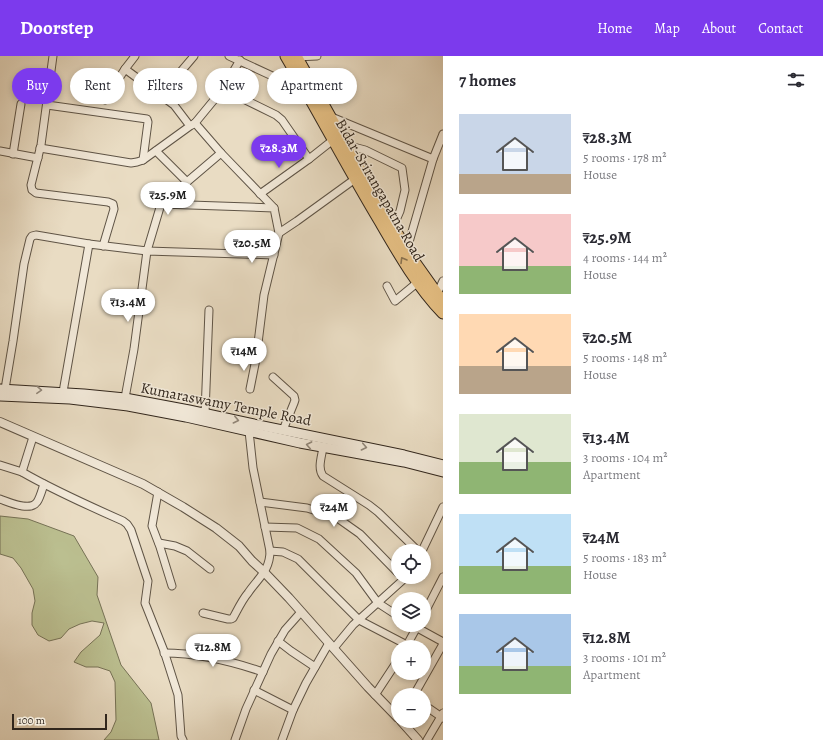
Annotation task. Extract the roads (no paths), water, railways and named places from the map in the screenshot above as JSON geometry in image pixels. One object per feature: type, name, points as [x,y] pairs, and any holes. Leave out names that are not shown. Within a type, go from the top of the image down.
[{"type":"highway","name":"Bidar-Srirangapatna Road","points":[[286,56],[294,68]]},
{"type":"highway","points":[[296,56],[301,68]]},
{"type":"highway","name":"Bidar-Srirangapatna Road","points":[[317,104],[355,179],[407,267],[443,313]]},
{"type":"highway","points":[[320,104],[329,116],[415,263],[440,298]]},
{"type":"main road","name":"Kumaraswamy Temple Road","points":[[2,391],[63,392],[125,398],[205,413],[443,465]]},
{"type":"main road","name":"Kumaraswamy Temple Road","points":[[2,391],[128,406],[323,447],[404,462],[443,472]]},
{"type":"street","points":[[52,56],[40,148],[31,185],[32,190],[36,193],[108,202],[113,204],[114,209],[103,246]]},
{"type":"street","points":[[133,75],[125,69],[136,56]]},
{"type":"street","points":[[184,68],[194,56]]},
{"type":"street","points":[[229,56],[267,72]]},
{"type":"street","points":[[296,56],[317,56]]},
{"type":"street","points":[[235,68],[240,60]]},
{"type":"street","points":[[13,154],[21,104]]},
{"type":"street","points":[[173,104],[274,208],[279,232],[264,295],[256,359],[250,389]]},
{"type":"street","points":[[40,148],[137,162],[143,160],[193,124],[210,104]]},
{"type":"street","points":[[255,104],[276,114],[282,120],[309,159]]},
{"type":"street","points":[[46,106],[147,119],[148,122],[143,160]]},
{"type":"street","points":[[329,116],[433,159]]},
{"type":"street","points":[[407,249],[433,159],[443,134]]},
{"type":"street","points":[[260,194],[334,140]]},
{"type":"street","points":[[345,145],[365,150],[402,168],[405,190],[400,211],[393,227]]},
{"type":"street","points":[[0,151],[38,158]]},
{"type":"street","points":[[156,151],[187,182]]},
{"type":"street","points":[[125,398],[134,349],[147,250],[161,204],[221,153]]},
{"type":"street","points":[[279,232],[297,221],[355,179]]},
{"type":"street","points":[[161,204],[274,208]]},
{"type":"street","points":[[2,391],[13,341],[24,264],[32,236],[36,235],[103,246],[147,250],[274,256]]},
{"type":"street","points":[[63,392],[89,244]]},
{"type":"street","points":[[440,298],[443,281]]},
{"type":"street","points":[[387,286],[395,301],[418,282]]},
{"type":"street","points":[[205,413],[210,310]]},
{"type":"street","points":[[273,377],[294,396],[295,400],[283,430]]},
{"type":"street","points":[[0,422],[143,484],[183,506],[216,528],[239,546],[264,572],[391,711]]},
{"type":"street","points":[[203,613],[228,619],[233,618],[246,596],[264,572],[270,560],[270,551],[253,468],[249,431]]},
{"type":"street","points":[[22,472],[33,437]]},
{"type":"street","points":[[323,447],[320,469],[323,476],[369,505],[411,544]]},
{"type":"street","points":[[0,465],[22,472],[127,524],[148,582],[145,603],[178,695],[181,736],[183,740]]},
{"type":"street","points":[[0,500],[29,507],[37,502],[44,484]]},
{"type":"street","points":[[158,492],[152,526],[159,543],[172,586]]},
{"type":"street","points":[[260,502],[307,508],[336,517],[360,534],[391,566]]},
{"type":"street","points":[[425,544],[443,507]]},
{"type":"street","points":[[265,527],[297,528],[319,539],[356,573],[378,603],[391,611]]},
{"type":"street","points":[[159,543],[176,546],[187,551],[210,569]]},
{"type":"street","points":[[270,551],[283,552],[298,559],[359,620],[396,640]]},
{"type":"street","points":[[431,601],[443,578]]},
{"type":"street","points":[[282,740],[293,710],[315,667],[331,646],[398,584]]},
{"type":"street","points":[[234,740],[254,690],[271,654],[285,630],[301,612]]},
{"type":"street","points":[[418,688],[443,643],[426,632]]},
{"type":"street","points":[[278,641],[290,651],[315,667]]},
{"type":"street","points":[[164,653],[190,654],[242,665],[263,672]]},
{"type":"street","points":[[375,695],[391,671]]},
{"type":"street","points":[[254,690],[293,710]]},
{"type":"street","points":[[427,740],[442,716],[431,709]]},
{"type":"street","points":[[407,728],[418,740]]}]
